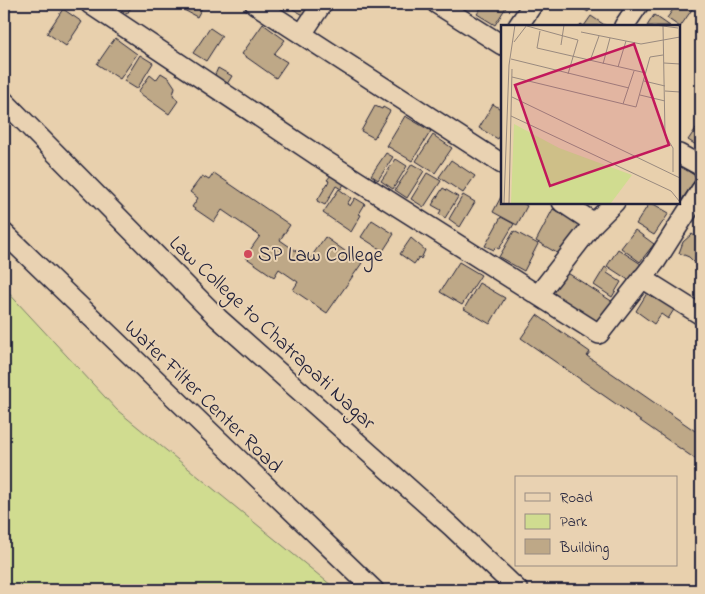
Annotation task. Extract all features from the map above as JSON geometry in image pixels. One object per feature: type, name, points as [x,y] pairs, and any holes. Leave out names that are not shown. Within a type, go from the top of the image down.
[{"type":"street","points":[[90,4],[318,156],[599,334],[656,260],[695,215],[701,190]]},
{"type":"street","points":[[255,4],[501,163]]},
{"type":"street","points":[[302,34],[322,4]]},
{"type":"street","points":[[519,25],[534,4]]},
{"type":"street","points":[[625,25],[639,4]]},
{"type":"street","points":[[441,5],[501,44]]},
{"type":"street","name":"Law College to Chatrapati Nagar","points":[[4,101],[218,318],[452,527],[518,590]]},
{"type":"street","points":[[680,155],[701,166]]},
{"type":"street","points":[[565,204],[594,223]]},
{"type":"street","points":[[538,295],[594,223],[613,204]]},
{"type":"street","name":"Water Filter Center Road","points":[[4,233],[374,590]]},
{"type":"street","points":[[642,278],[701,316]]},
{"type":"green space","points":[[4,288],[117,410],[337,590],[4,590]]},
{"type":"building","points":[[112,4],[133,4],[127,14]]},
{"type":"building","points":[[187,4],[204,4],[197,17],[184,10]]},
{"type":"building","points":[[284,4],[315,4],[307,17]]},
{"type":"building","points":[[484,4],[508,4],[495,25],[477,14]]},
{"type":"building","points":[[576,4],[593,4],[588,12]]},
{"type":"building","points":[[677,4],[687,4],[693,8],[680,27],[680,25],[667,18]]},
{"type":"building","points":[[63,9],[82,22],[66,46],[47,33]]},
{"type":"building","points":[[654,15],[669,25],[648,25]]},
{"type":"building","points":[[591,16],[604,25],[585,25]]},
{"type":"building","points":[[263,24],[285,40],[274,54],[287,62],[276,78],[242,54]]},
{"type":"building","points":[[210,28],[222,36],[206,61],[193,53]]},
{"type":"building","points":[[115,38],[137,54],[120,79],[97,64]]},
{"type":"building","points":[[140,55],[153,63],[137,89],[124,81]]},
{"type":"building","points":[[218,68],[232,76],[227,84],[214,77]]},
{"type":"building","points":[[161,73],[169,78],[175,87],[173,95],[178,101],[169,114],[138,92],[150,75],[156,80]]},
{"type":"building","points":[[493,104],[501,109],[501,134],[498,139],[479,128]]},
{"type":"building","points":[[375,106],[382,109],[383,107],[390,111],[374,138],[361,131]]},
{"type":"building","points":[[405,116],[431,131],[412,161],[387,146]]},
{"type":"building","points":[[699,124],[701,125],[701,148],[688,140]]},
{"type":"building","points":[[433,135],[452,148],[435,173],[416,161]]},
{"type":"building","points":[[386,153],[393,157],[378,180],[371,175]]},
{"type":"building","points":[[396,159],[407,166],[393,189],[381,181]]},
{"type":"building","points":[[451,160],[475,176],[463,193],[439,177]]},
{"type":"building","points":[[412,164],[424,171],[407,198],[395,190]]},
{"type":"building","points":[[680,166],[697,177],[680,202]]},
{"type":"building","points":[[214,173],[290,225],[280,240],[309,260],[325,237],[362,263],[327,313],[293,290],[298,282],[279,269],[274,277],[245,257],[260,236],[222,210],[214,222],[192,207],[198,198],[190,192],[202,176],[209,180]]},
{"type":"building","points":[[427,173],[441,181],[424,207],[411,199]]},
{"type":"building","points":[[331,175],[344,184],[341,189],[336,186],[325,205],[317,201]]},
{"type":"building","points":[[443,188],[458,197],[445,218],[439,214],[441,210],[432,205]]},
{"type":"building","points":[[339,189],[351,198],[347,204],[350,206],[355,198],[365,204],[351,232],[323,213]]},
{"type":"building","points":[[463,195],[475,202],[460,227],[449,219]]},
{"type":"building","points":[[501,197],[501,204],[524,204],[527,206],[517,225],[493,212]]},
{"type":"building","points":[[649,204],[653,204],[669,213],[654,235],[636,224]]},
{"type":"building","points":[[553,209],[581,225],[564,257],[536,241]]},
{"type":"building","points":[[501,217],[514,224],[499,249],[495,247],[494,250],[485,246]]},
{"type":"building","points":[[372,220],[394,234],[383,251],[361,237]]},
{"type":"building","points":[[635,230],[654,244],[640,262],[621,248]]},
{"type":"building","points":[[514,231],[538,244],[524,271],[499,257]]},
{"type":"building","points":[[692,234],[701,240],[701,261],[697,265],[689,257],[679,253],[683,242]]},
{"type":"building","points":[[411,238],[425,250],[421,259],[419,257],[414,264],[400,254]]},
{"type":"building","points":[[618,249],[641,264],[630,281],[607,266]]},
{"type":"building","points":[[459,262],[481,275],[462,305],[440,292]]},
{"type":"building","points":[[605,267],[609,270],[607,273],[621,282],[612,297],[594,285]]},
{"type":"building","points":[[563,270],[613,302],[599,325],[548,293]]},
{"type":"building","points":[[479,283],[505,298],[490,324],[464,309]]},
{"type":"building","points":[[649,290],[675,308],[668,319],[661,314],[654,324],[636,311]]},
{"type":"building","points":[[537,315],[590,352],[587,356],[701,435],[701,463],[521,338]]},
{"type":"place","name":"SP Law College","points":[[248,254]]}]
